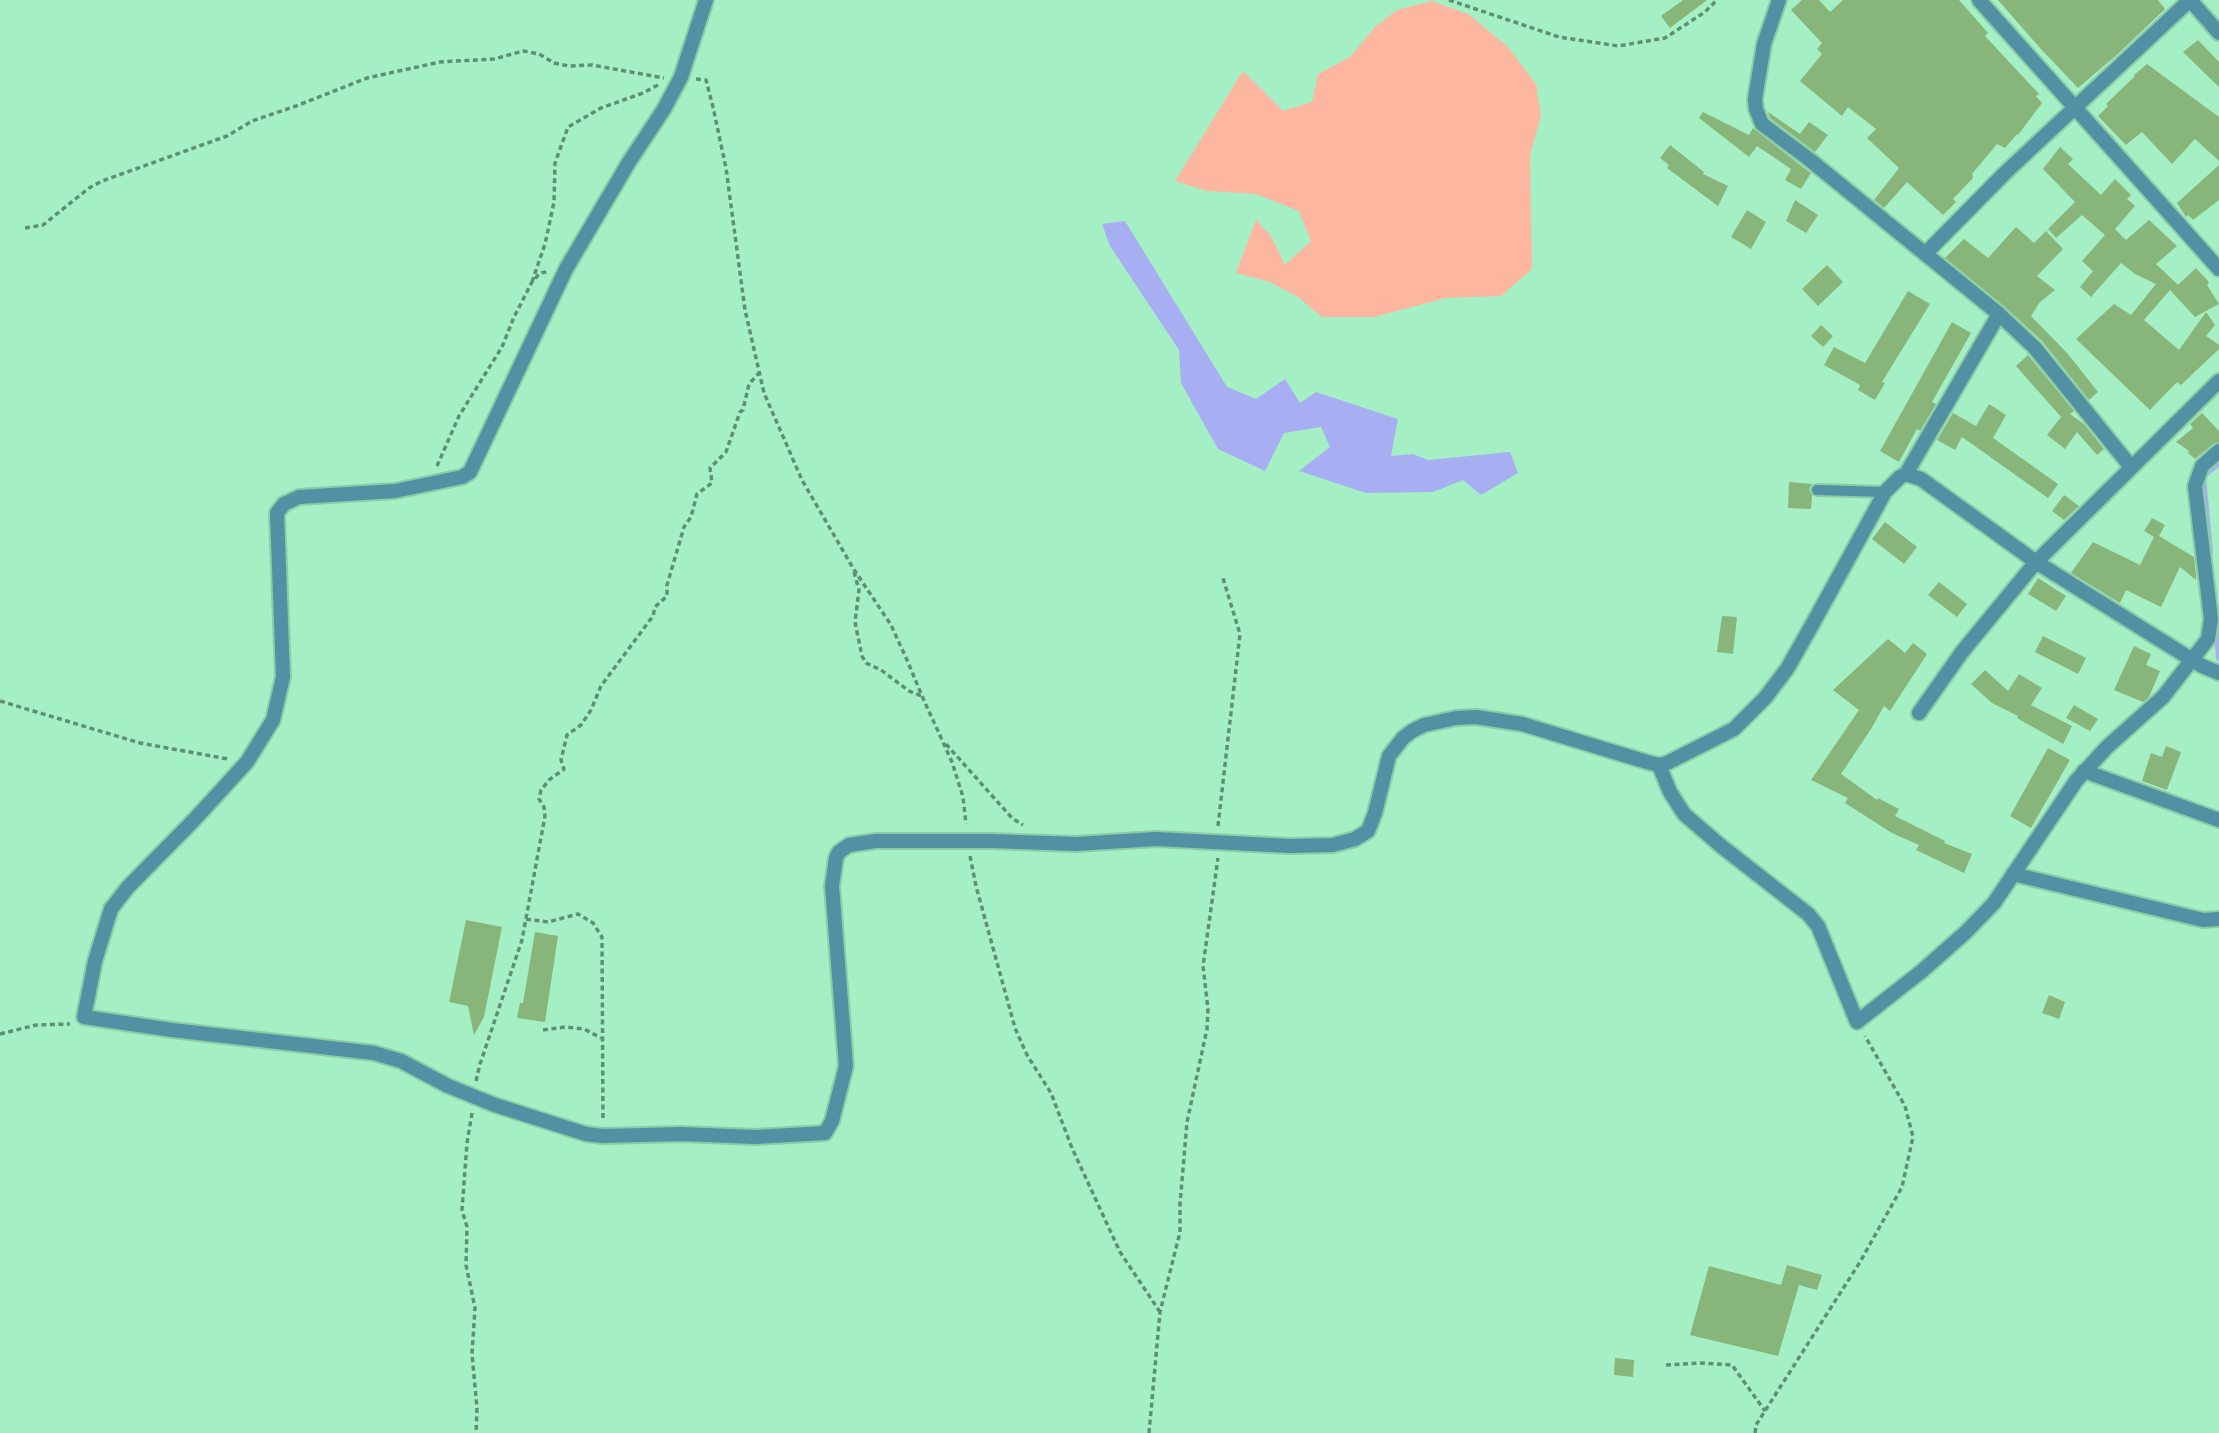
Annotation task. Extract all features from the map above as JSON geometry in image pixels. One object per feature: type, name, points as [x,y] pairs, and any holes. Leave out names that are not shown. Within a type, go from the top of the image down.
[{"type":"street","points":[[706,0],[681,77],[566,269],[470,472],[462,477],[380,493],[299,497],[284,504],[276,513],[283,677],[272,720],[247,762],[128,887],[111,909],[95,961],[84,1017],[374,1053],[401,1061],[473,1097],[573,1131],[603,1136],[681,1134],[755,1137],[809,1136],[827,1132],[846,1066],[831,886],[836,858],[845,848],[855,843],[1104,844],[1156,839],[1322,845],[1344,842],[1363,835],[1371,825],[1389,756],[1412,731],[1437,721],[1476,717],[1500,720],[1659,765],[1675,760],[1734,729],[1765,698],[1787,669],[1885,492],[1906,474],[2000,314]]},
{"type":"street","points":[[1779,0],[1763,44],[1755,99],[1762,124],[2000,314],[2035,348],[2132,467]]},
{"type":"street","points":[[1979,0],[2219,269]]},
{"type":"street","points":[[1925,254],[2005,173],[2190,0],[2219,33]]},
{"type":"street","points":[[1919,713],[1962,652],[2036,562],[2219,381]]},
{"type":"street","points":[[1659,765],[1670,792],[1684,814],[1793,901],[1818,926],[1857,1022],[1892,996],[1966,932],[1994,903],[2084,771],[2163,697],[2208,639],[2211,619],[2195,486],[2203,467],[2219,452]]},
{"type":"street","points":[[1906,474],[1931,486],[2036,562],[2202,666],[2219,673]]},
{"type":"street","points":[[2084,771],[2219,820]]},
{"type":"street","points":[[2012,874],[2203,920],[2219,919]]},
{"type":"lane","points":[[1817,490],[1885,492]]},
{"type":"path","points":[[1449,0],[1559,37],[1619,46],[1665,38],[1705,12],[1717,0]]},
{"type":"path","points":[[25,229],[43,225],[89,188],[102,181],[227,136],[252,121],[367,78],[440,62],[494,59],[523,51],[539,54],[569,66],[592,65],[667,79],[643,93],[601,108],[568,127],[555,163],[554,201],[545,244],[532,282],[513,317],[502,347],[459,416],[429,484]]},
{"type":"path","points":[[681,77],[706,80],[726,168],[734,244],[745,310],[759,373],[781,435],[802,480],[853,568],[891,625],[952,762],[963,797],[967,842],[976,886],[1015,1028],[1027,1055],[1051,1093],[1068,1138],[1120,1252],[1160,1312]]},
{"type":"path","points":[[532,282],[540,273],[566,269]]},
{"type":"path","points":[[476,1433],[477,1408],[472,1354],[475,1308],[466,1265],[467,1227],[462,1210],[473,1097],[480,1063],[522,940],[545,816],[540,799],[541,790],[564,769],[561,760],[567,736],[581,724],[591,710],[601,686],[653,616],[655,607],[667,596],[667,585],[684,527],[691,517],[697,494],[712,483],[710,468],[726,452],[743,410],[749,384],[759,373]]},
{"type":"path","points":[[853,568],[859,590],[855,622],[862,656],[866,663],[881,670],[909,691],[922,696]]},
{"type":"path","points":[[1149,1433],[1160,1312],[1180,1232],[1187,1122],[1207,1029],[1208,1009],[1203,966],[1219,864],[1216,843],[1240,634],[1222,575]]},
{"type":"path","points":[[0,701],[140,743],[247,762]]},
{"type":"path","points":[[942,740],[1012,818],[1051,843]]},
{"type":"path","points":[[526,919],[548,922],[578,915],[593,923],[602,937],[603,1136]]},
{"type":"path","points":[[0,1034],[36,1025],[69,1024],[84,1017]]},
{"type":"path","points":[[1755,1433],[1756,1425],[1860,1262],[1902,1187],[1913,1137],[1905,1106],[1857,1022]]},
{"type":"path","points":[[543,1030],[584,1028],[601,1038]]},
{"type":"path","points":[[1666,1366],[1700,1363],[1732,1365],[1765,1411]]},
{"type":"shaded area","points":[[1432,1],[1468,14],[1508,47],[1536,84],[1541,116],[1530,155],[1532,269],[1501,296],[1446,298],[1374,317],[1322,317],[1298,297],[1270,282],[1236,273],[1256,220],[1271,236],[1285,265],[1311,241],[1299,211],[1256,194],[1207,191],[1175,181],[1243,71],[1283,111],[1312,102],[1318,74],[1350,57],[1375,27],[1397,10]]},
{"type":"water","points":[[1125,221],[1227,387],[1256,399],[1285,379],[1300,403],[1316,392],[1398,419],[1391,456],[1413,454],[1428,460],[1510,452],[1518,473],[1481,495],[1463,480],[1433,492],[1366,493],[1299,471],[1330,447],[1321,427],[1284,433],[1265,471],[1218,449],[1181,383],[1179,350],[1110,246],[1102,224]]},
{"type":"building","points":[[1683,0],[1707,0],[1670,28],[1661,16]]},
{"type":"building","points":[[1802,0],[1819,0],[1830,12],[1843,0],[1959,0],[1988,33],[1985,36],[2039,94],[2036,96],[2042,103],[2005,148],[1997,144],[1972,174],[1973,178],[1953,199],[1956,202],[1943,215],[1907,182],[1884,208],[1874,200],[1899,168],[1867,138],[1876,129],[1848,107],[1842,116],[1800,81],[1822,54],[1817,49],[1822,43],[1791,10]]},
{"type":"building","points":[[1998,0],[2158,0],[2165,9],[2078,88]]},
{"type":"building","points":[[2198,40],[2219,62],[2219,87],[2183,52]]},
{"type":"building","points":[[2147,64],[2219,117],[2219,161],[2195,139],[2172,164],[2142,132],[2126,145],[2098,116],[2108,106],[2106,104]]},
{"type":"building","points":[[1703,112],[1749,135],[1753,128],[1811,173],[1801,189],[1785,180],[1791,169],[1757,146],[1749,157],[1699,118]]},
{"type":"building","points":[[1768,112],[1800,134],[1809,122],[1828,135],[1815,152],[1770,118]]},
{"type":"building","points":[[1670,145],[1704,172],[1703,174],[1728,186],[1718,206],[1667,168],[1669,165],[1660,158]]},
{"type":"building","points":[[2060,147],[2073,159],[2068,164],[2101,195],[2115,179],[2131,195],[2127,199],[2135,206],[2115,229],[2126,240],[2149,220],[2177,246],[2156,264],[2178,285],[2196,268],[2209,282],[2207,285],[2219,304],[2195,317],[2170,290],[2144,320],[2179,350],[2206,312],[2215,325],[2206,336],[2219,345],[2219,349],[2181,385],[2177,382],[2150,410],[2076,339],[2114,304],[2131,315],[2156,284],[2135,274],[2121,263],[2091,297],[2080,287],[2093,271],[2082,261],[2105,235],[2082,215],[2056,238],[2048,229],[2075,202],[2043,169]]},
{"type":"building","points":[[2219,165],[2219,200],[2193,220],[2188,215],[2186,217],[2177,203]]},
{"type":"building","points":[[1795,200],[1818,215],[1806,233],[1786,221]]},
{"type":"building","points":[[1747,210],[1766,222],[1751,249],[1731,237]]},
{"type":"building","points":[[2016,227],[2034,243],[2046,231],[2063,249],[2037,276],[2055,290],[2040,302],[2031,316],[2068,354],[2098,392],[2089,400],[2042,341],[1945,258],[1964,239],[1988,258]]},
{"type":"building","points":[[1827,265],[1843,282],[1818,306],[1802,289]]},
{"type":"building","points":[[1908,291],[1930,304],[1882,382],[1885,383],[1875,400],[1858,390],[1860,385],[1824,365],[1834,347],[1865,363]]},
{"type":"building","points":[[1952,322],[1971,333],[1932,402],[1936,404],[1920,431],[1917,429],[1899,462],[1880,451]]},
{"type":"building","points":[[1821,325],[1833,336],[1823,347],[1811,336]]},
{"type":"building","points":[[2028,355],[2074,411],[2070,414],[2084,424],[2104,449],[2097,455],[2077,432],[2065,449],[2047,435],[2061,417],[2016,366]]},
{"type":"building","points":[[1989,404],[2006,415],[1993,438],[2058,484],[2048,498],[1962,437],[1955,450],[1937,440],[1953,413],[1976,426]]},
{"type":"building","points":[[2202,413],[2219,431],[2219,442],[2195,459],[2176,442],[2193,428],[2190,424]]},
{"type":"building","points":[[1789,482],[1812,484],[1809,489],[1812,495],[1811,509],[1788,508]]},
{"type":"building","points":[[2064,495],[2079,506],[2064,520],[2052,511]]},
{"type":"building","points":[[2152,518],[2165,525],[2159,536],[2194,557],[2196,574],[2196,580],[2180,567],[2161,607],[2126,590],[2120,603],[2071,573],[2093,542],[2140,565],[2154,537],[2144,531]]},
{"type":"building","points":[[1885,522],[1917,547],[1904,564],[1872,539]]},
{"type":"building","points":[[2038,578],[2066,596],[2056,611],[2028,594]]},
{"type":"building","points":[[1939,582],[1967,604],[1957,617],[1928,595]]},
{"type":"building","points":[[1722,616],[1737,617],[1733,654],[1717,652]]},
{"type":"building","points":[[2043,636],[2086,658],[2078,674],[2035,652]]},
{"type":"building","points":[[1888,639],[1905,653],[1913,643],[1927,654],[1890,711],[1884,706],[1841,774],[1877,800],[1878,798],[1899,809],[1895,816],[1945,841],[1944,843],[1972,854],[1964,873],[1916,850],[1919,845],[1892,833],[1845,803],[1848,798],[1811,780],[1859,710],[1833,690]]},
{"type":"building","points":[[2134,646],[2151,654],[2146,665],[2160,671],[2149,697],[2143,702],[2114,690]]},
{"type":"building","points":[[1985,670],[2008,691],[2019,674],[2042,688],[2031,705],[2072,726],[2063,744],[1992,703],[1971,684]]},
{"type":"building","points":[[2074,705],[2098,719],[2090,731],[2066,718]]},
{"type":"building","points":[[2166,746],[2181,752],[2167,790],[2142,781],[2151,753],[2162,757]]},
{"type":"building","points":[[2048,748],[2070,760],[2031,828],[2010,816]]},
{"type":"building","points":[[466,920],[502,927],[484,1017],[474,1035],[468,1006],[449,1002]]},
{"type":"building","points":[[535,932],[558,936],[545,1022],[517,1018],[520,1003],[523,1003]]},
{"type":"building","points":[[2049,995],[2065,1002],[2059,1019],[2042,1013]]},
{"type":"building","points":[[1787,1265],[1822,1275],[1817,1290],[1799,1285],[1778,1356],[1690,1335],[1709,1266],[1781,1285]]},
{"type":"building","points":[[1615,1358],[1634,1360],[1633,1377],[1614,1375]]},
{"type":"waterway","points":[[2210,552],[2203,476],[2219,463]]},
{"type":"waterway","points":[[2216,622],[2219,658]]}]
